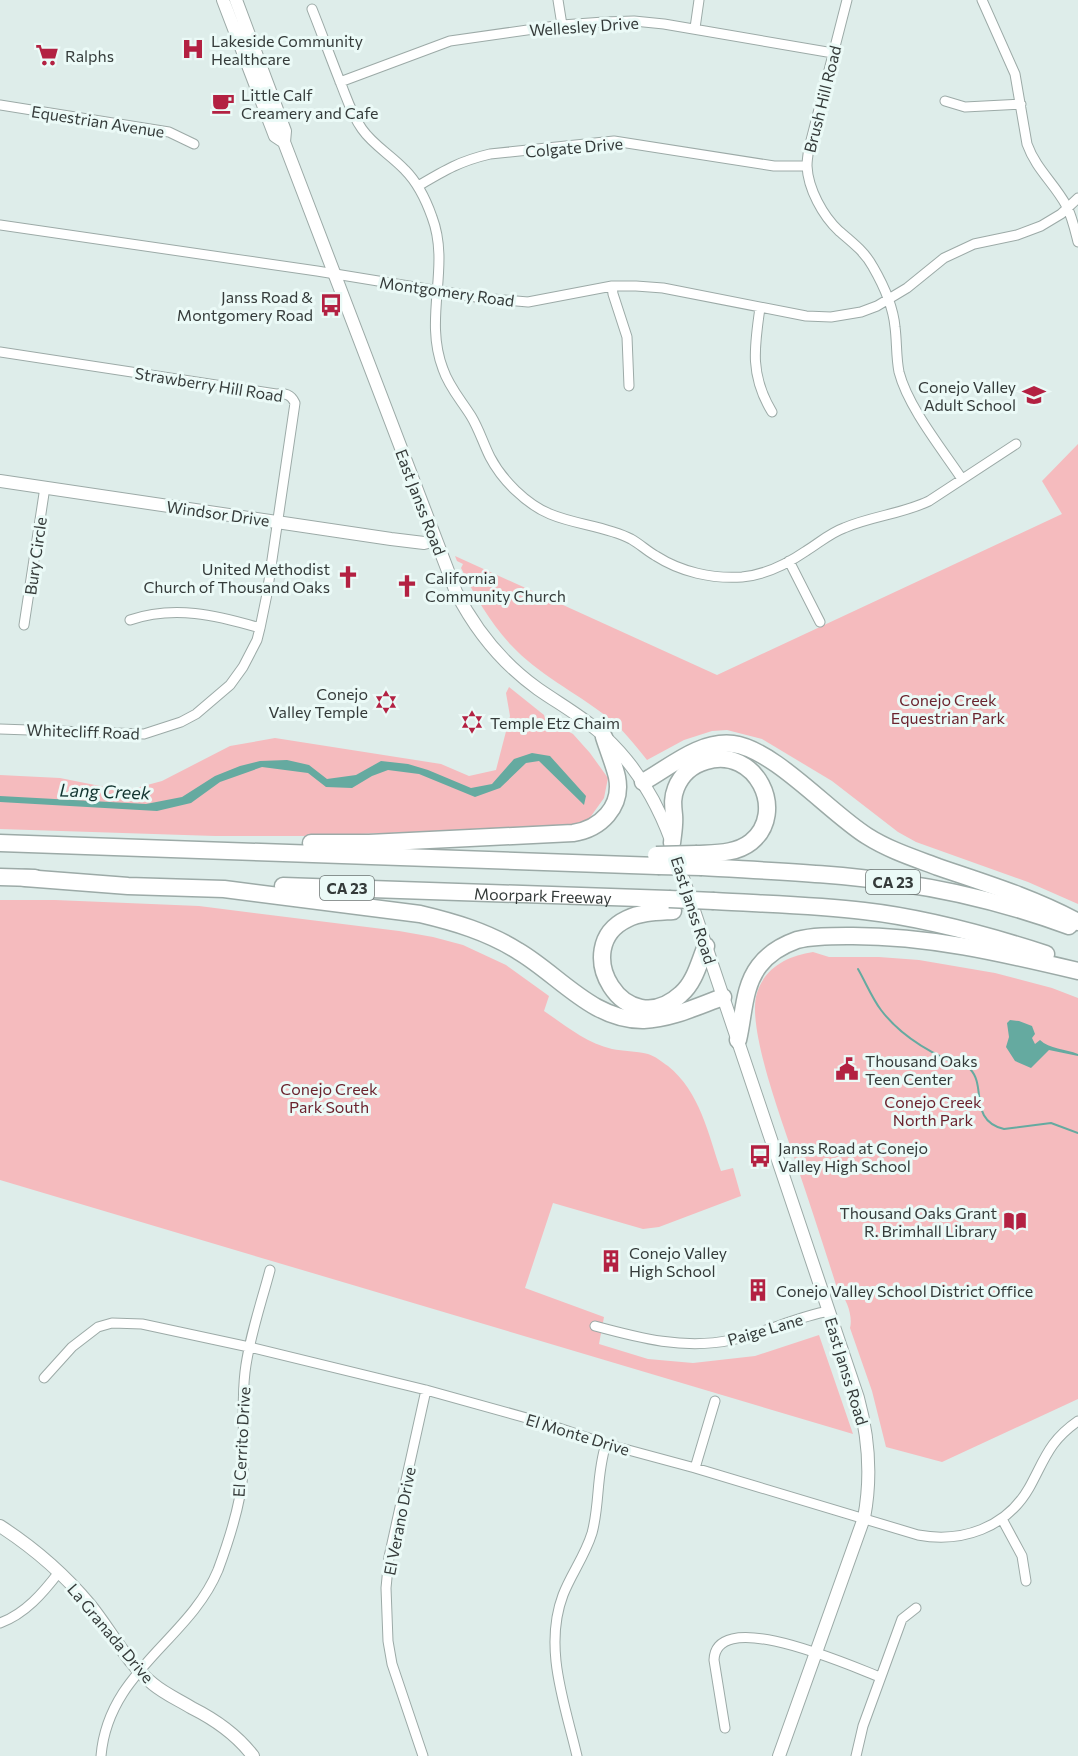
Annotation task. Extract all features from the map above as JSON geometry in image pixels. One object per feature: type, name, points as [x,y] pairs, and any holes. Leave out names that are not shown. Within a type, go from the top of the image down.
[{"type":"highway","points":[[156,847],[294,842],[369,843],[582,832],[608,816],[613,809],[618,792],[617,778],[604,737]]},
{"type":"highway","points":[[643,782],[708,746],[732,744],[745,746],[766,756],[838,816],[870,838],[910,857],[1033,900],[1078,922]]},
{"type":"highway","points":[[672,843],[674,816],[672,800],[679,782],[686,773],[701,762],[712,759],[726,758],[738,761],[749,768],[764,789],[766,811],[762,828],[751,842],[742,847],[699,860]]},
{"type":"highway","name":"Moorpark Freeway","points":[[0,843],[421,858],[699,860],[899,883],[983,900],[1078,929]]},
{"type":"highway","name":"Moorpark Freeway","points":[[0,877],[865,911],[942,925],[1008,941],[1051,955],[1078,967]]},
{"type":"highway","points":[[25,878],[128,886],[224,889],[420,914],[480,932],[516,949],[594,1005],[608,1014],[621,1017],[654,1019],[668,1017],[723,997]]},
{"type":"highway","points":[[671,905],[633,916],[612,931],[605,944],[603,957],[604,975],[614,992],[631,1005],[642,1008],[661,1008],[689,986],[706,945]]},
{"type":"highway","points":[[738,1040],[746,992],[760,964],[784,945],[806,938],[866,936],[934,942],[999,953],[1078,971]]},
{"type":"main road","name":"East Janss Road","points":[[223,0],[275,136],[284,142]]},
{"type":"main road","name":"East Janss Road","points":[[236,0],[285,131],[284,142],[462,603],[496,652],[522,677],[576,714],[624,756],[643,782],[660,813],[858,1398],[867,1434],[870,1473],[864,1518],[779,1756]]},
{"type":"main road","name":"Windsor Drive","points":[[0,481],[424,543],[436,540]]},
{"type":"main road","name":"La Granada Drive","points":[[0,1526],[33,1548],[59,1572],[90,1605],[138,1670],[166,1694],[220,1724],[253,1756]]},
{"type":"street","points":[[558,0],[562,25]]},
{"type":"street","points":[[695,28],[699,0]]},
{"type":"street","name":"Brush Hill Road","points":[[847,0],[812,136],[807,166],[824,213],[837,229],[862,250],[890,299],[895,324],[897,361],[902,382],[914,405],[962,478]]},
{"type":"street","points":[[982,0],[1015,74],[1030,154],[1067,208],[1078,242]]},
{"type":"street","points":[[312,9],[353,115],[368,137],[405,169],[418,186],[434,219],[438,236],[440,268],[434,319],[435,340],[449,384],[471,416],[498,470],[515,490],[547,513],[562,519],[600,527],[632,539],[656,557],[701,575],[742,577],[775,568],[841,529],[860,521],[914,508],[929,501],[1017,444]]},
{"type":"street","name":"Wellesley Drive","points":[[340,82],[450,41],[562,25],[634,21],[695,28],[833,53]]},
{"type":"street","points":[[945,101],[965,107],[1021,104]]},
{"type":"street","name":"Equestrian Avenue","points":[[0,107],[169,132],[194,144]]},
{"type":"street","name":"Colgate Drive","points":[[418,186],[457,163],[472,158],[490,154],[614,141],[774,166],[807,166]]},
{"type":"street","name":"Montgomery Road","points":[[0,225],[482,298],[528,302],[612,286],[663,288],[806,316],[831,317],[861,312],[890,299],[907,288],[930,267],[962,248],[974,243],[1030,231],[1061,214],[1078,198]]},
{"type":"street","points":[[612,286],[627,337],[629,386]]},
{"type":"street","points":[[760,308],[754,351],[755,365],[764,399],[772,412]]},
{"type":"street","name":"Strawberry Hill Road","points":[[0,352],[276,394],[286,393],[295,403],[277,521]]},
{"type":"street","name":"Bury Circle","points":[[24,625],[45,487]]},
{"type":"street","name":"Whitecliff Road","points":[[0,729],[134,735],[154,732],[181,722],[207,706],[230,685],[243,667],[256,640],[267,594],[277,521]]},
{"type":"street","points":[[789,561],[819,622]]},
{"type":"street","points":[[130,620],[160,612],[174,612],[229,619],[260,628]]},
{"type":"street","name":"El Cerrito Drive","points":[[101,1756],[107,1724],[113,1709],[138,1670],[199,1604],[219,1567],[241,1487],[245,1374],[249,1347],[270,1270]]},
{"type":"street","name":"Paige Lane","points":[[595,1326],[665,1342],[704,1343],[731,1340],[829,1311]]},
{"type":"street","name":"El Monte Drive","points":[[44,1378],[72,1347],[98,1327],[112,1323],[142,1324],[249,1347],[426,1390],[541,1422],[606,1444],[695,1468],[918,1535],[935,1538],[969,1535],[1002,1519],[1022,1499],[1053,1444],[1078,1421]]},
{"type":"street","name":"El Verano Drive","points":[[423,1756],[392,1664],[388,1641],[386,1588],[389,1557],[426,1390]]},
{"type":"street","points":[[695,1468],[715,1401]]},
{"type":"street","points":[[577,1756],[556,1667],[554,1633],[562,1596],[585,1553],[592,1532],[598,1472],[606,1444]]},
{"type":"street","points":[[1002,1519],[1022,1556],[1026,1581]]},
{"type":"street","points":[[0,1623],[33,1602],[59,1572]]},
{"type":"street","points":[[856,1756],[863,1726],[902,1620],[916,1608]]},
{"type":"street","points":[[725,1728],[714,1660],[714,1652],[721,1642],[743,1638],[791,1644],[880,1677]]},
{"type":"green space","name":"Conejo Creek Equestrian Park","points":[[1078,444],[1078,904],[1028,882],[916,842],[898,832],[832,781],[762,739],[727,730],[712,731],[684,740],[647,760],[612,721],[545,674],[511,645],[483,608],[461,568],[463,564],[457,561],[455,556],[717,675],[1062,514],[1042,481]]},
{"type":"green space","points":[[509,687],[544,715],[545,719],[573,734],[608,778],[604,798],[584,826],[303,836],[215,836],[0,829],[0,775],[60,778],[110,788],[136,788],[162,781],[230,746],[275,738],[441,764],[469,776],[496,770],[510,716],[506,693]]},
{"type":"green space","name":"Conejo Creek Park South","points":[[0,900],[199,906],[433,937],[463,945],[506,965],[549,996],[544,1011],[585,1038],[612,1049],[643,1053],[656,1058],[679,1076],[688,1088],[702,1114],[721,1171],[733,1168],[741,1196],[659,1227],[643,1229],[553,1203],[525,1288],[604,1317],[599,1344],[648,1359],[693,1363],[755,1356],[819,1335],[853,1434],[0,1180]]},
{"type":"green space","name":"Conejo Creek North Park","points":[[813,952],[829,957],[919,960],[995,973],[1052,988],[1078,998],[1078,1399],[942,1462],[886,1447],[872,1391],[850,1328],[851,1319],[848,1308],[838,1291],[767,1075],[757,1028],[755,1008],[757,993],[766,976],[779,964],[795,956]]},
{"type":"shaded area","points":[[532,753],[550,756],[586,796],[584,805],[539,761],[526,763],[500,788],[475,797],[419,774],[388,770],[352,788],[326,787],[308,773],[262,767],[220,782],[191,803],[157,811],[0,802],[0,796],[146,804],[182,797],[215,776],[240,766],[260,761],[287,760],[309,765],[327,779],[356,775],[381,761],[408,764],[471,788],[492,784],[514,759]]},
{"type":"shaded area","points":[[1010,1020],[1032,1026],[1035,1034],[1032,1038],[1035,1044],[1040,1040],[1053,1047],[1078,1054],[1078,1056],[1049,1050],[1031,1068],[1015,1061],[1006,1047],[1009,1037],[1007,1023]]},
{"type":"waterway","name":"Lang Creek","points":[[858,969],[878,1005],[900,1030],[933,1053],[970,1069],[975,1076],[982,1111],[993,1125],[1004,1129],[1051,1123],[1078,1133]]},
{"type":"place","name":"Lakeside Community Healthcare","points":[[193,49]]},
{"type":"place","name":"Ralphs","points":[[47,55]]},
{"type":"place","name":"Little Calf Creamery and Cafe","points":[[223,103]]},
{"type":"place","name":"Janss Road & Montgomery Road","points":[[331,305]]},
{"type":"place","name":"Conejo Valley Adult School","points":[[1034,395]]},
{"type":"place","name":"United Methodist Church of Thousand Oaks","points":[[348,577]]},
{"type":"place","name":"California Community Church","points":[[407,586]]},
{"type":"place","name":"Conejo Valley Temple","points":[[386,702]]},
{"type":"place","name":"Temple Etz Chaim","points":[[472,722]]},
{"type":"place","name":"Thousand Oaks Teen Center","points":[[847,1069]]},
{"type":"place","name":"Janss Road at Conejo Valley High School","points":[[760,1156]]},
{"type":"place","name":"Thousand Oaks Grant R. Brimhall Library","points":[[1015,1221]]},
{"type":"place","name":"Conejo Valley High School","points":[[611,1261]]},
{"type":"place","name":"Conejo Valley School District Office","points":[[758,1290]]}]
